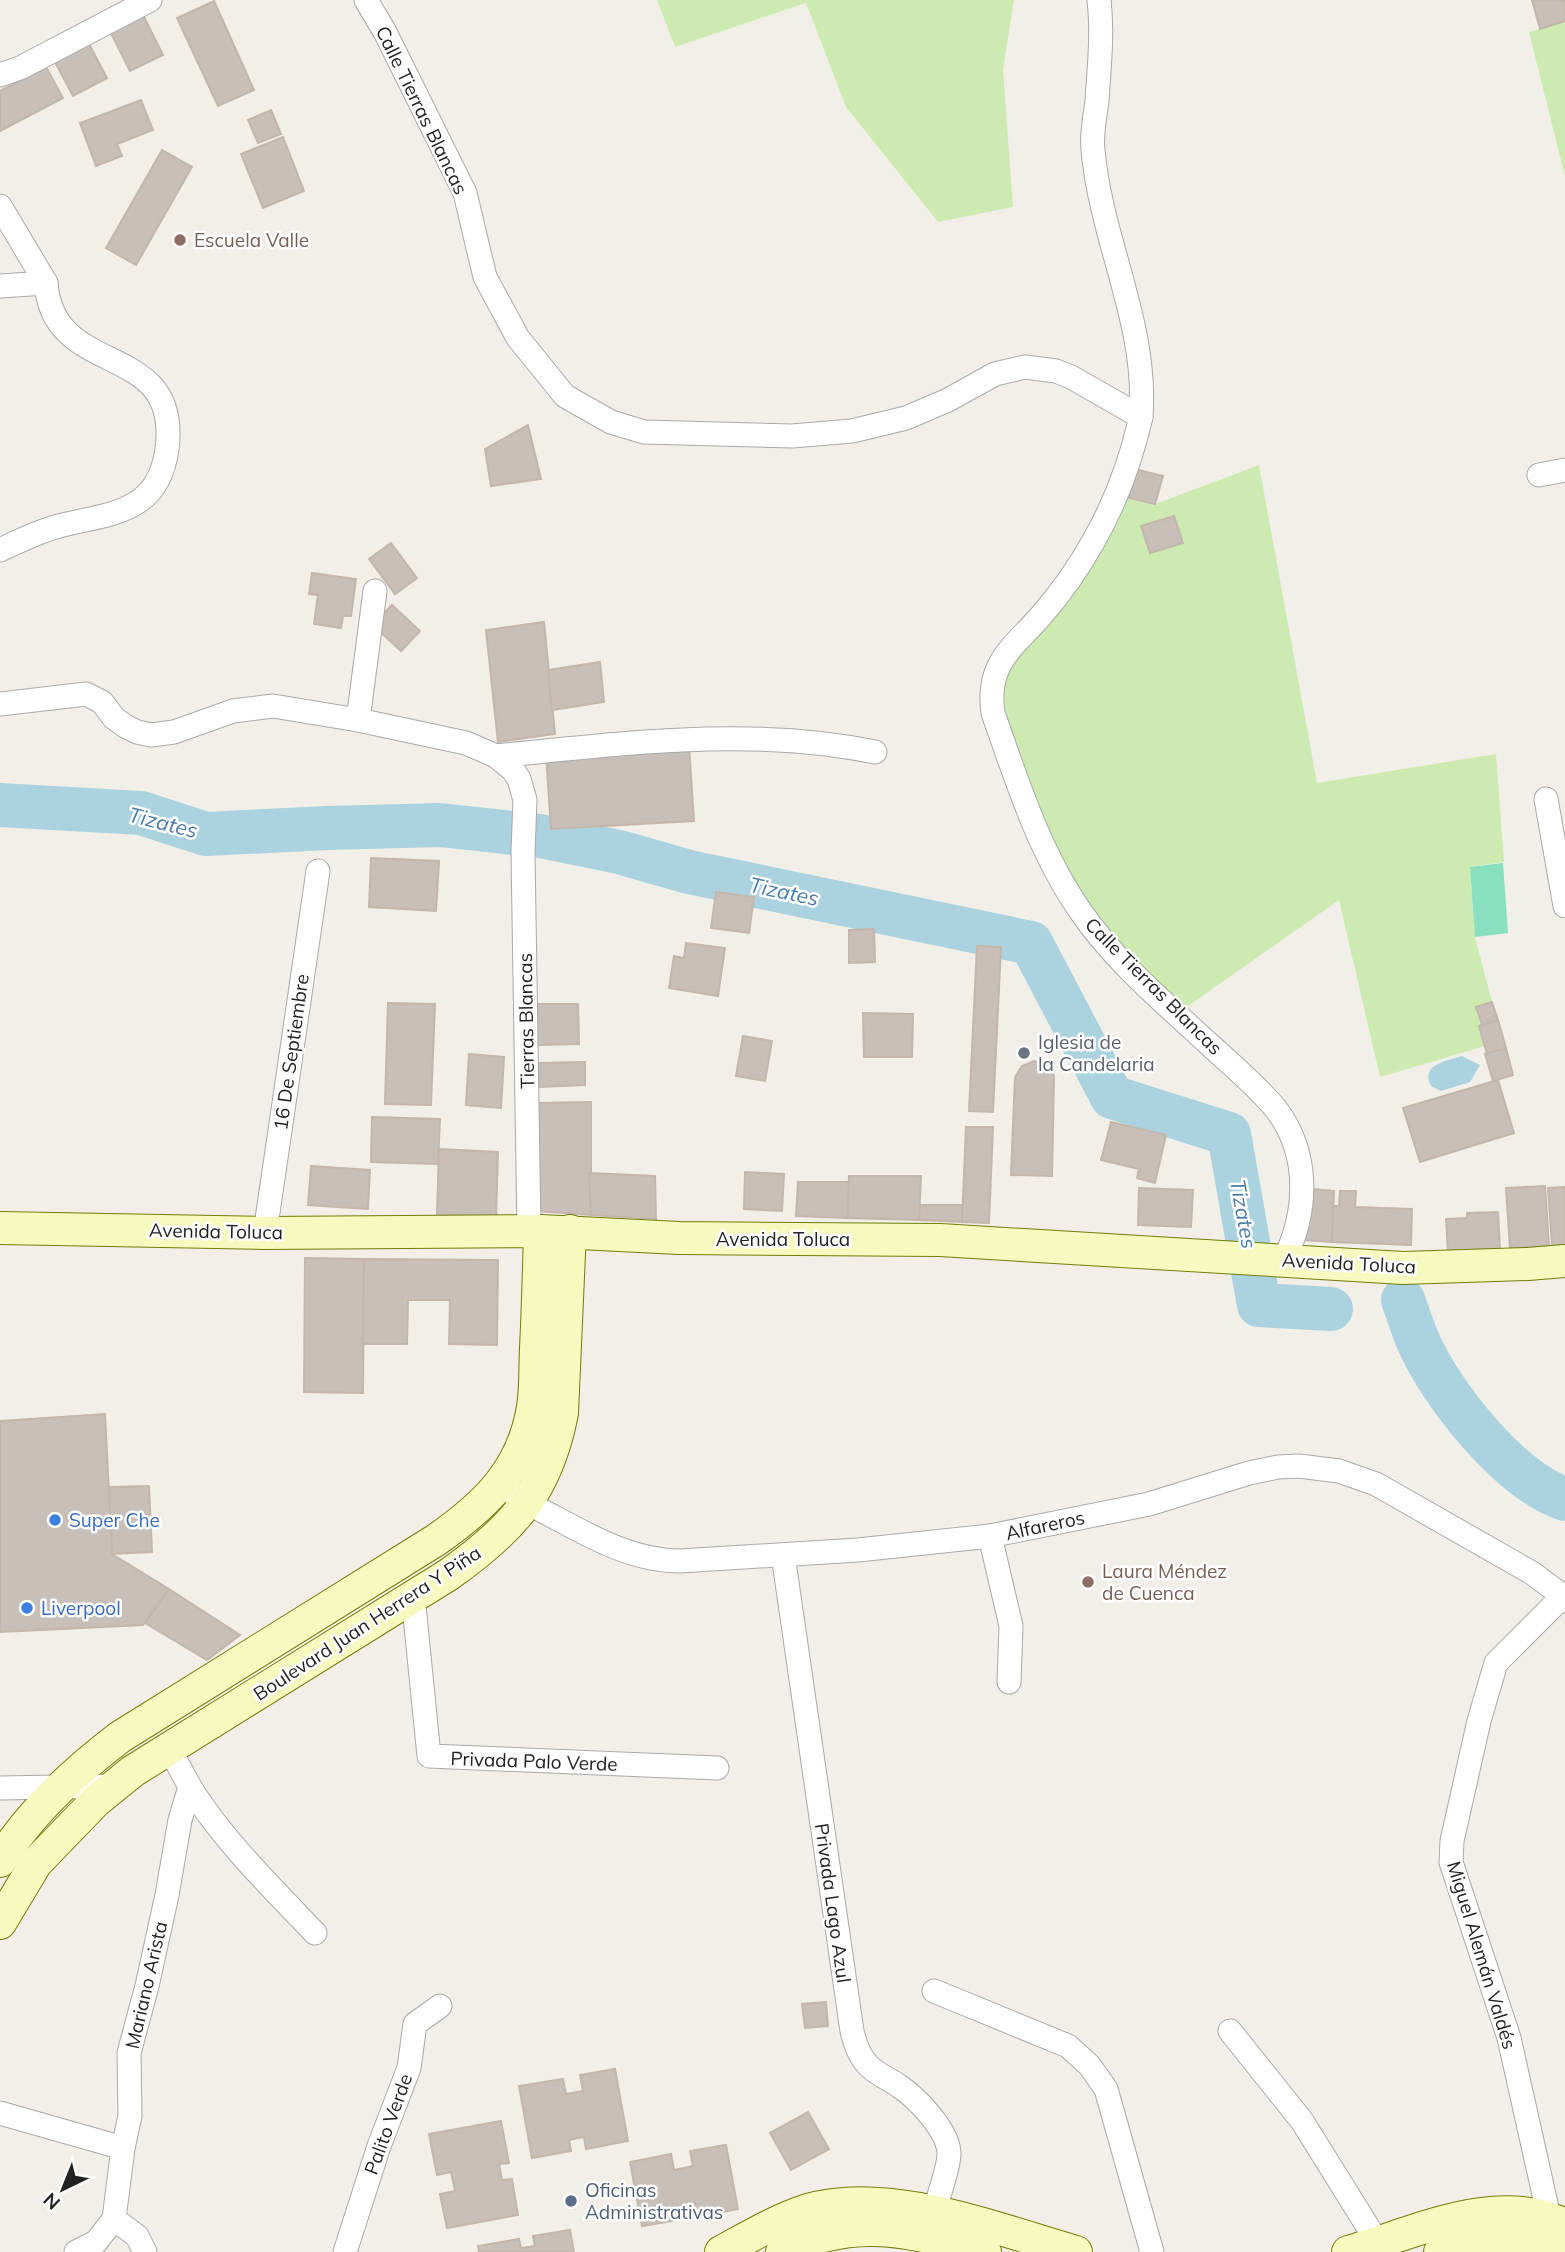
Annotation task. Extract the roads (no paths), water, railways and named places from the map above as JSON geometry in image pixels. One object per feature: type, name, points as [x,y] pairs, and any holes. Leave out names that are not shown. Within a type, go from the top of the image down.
[{"type":"main road","name":"Avenida Toluca","points":[[0,1228],[265,1233],[546,1231],[679,1238],[940,1240],[1403,1268],[1565,1261]]},
{"type":"main road","name":"Boulevard Juan Herrera Y Piña","points":[[0,1861],[15,1837],[62,1786],[120,1737],[436,1540],[475,1511],[501,1484],[516,1461],[524,1442],[534,1404],[546,1231]]},
{"type":"main road","name":"Boulevard Juan Herrera Y Piña","points":[[0,1923],[36,1863],[65,1831],[133,1771],[448,1575],[491,1543],[527,1503],[550,1460],[562,1413],[546,1231]]},
{"type":"main road","points":[[721,2252],[786,2218],[810,2210],[860,2203],[934,2212],[1076,2252]]},
{"type":"main road","points":[[1451,2243],[1494,2211],[1522,2212],[1557,2221]]},
{"type":"main road","points":[[782,2252],[822,2234],[863,2230],[908,2233],[985,2252]]},
{"type":"main road","points":[[1348,2252],[1378,2244],[1451,2243],[1500,2237],[1542,2241],[1559,2252]]},
{"type":"street","points":[[0,75],[20,68],[149,0]]},
{"type":"street","name":"Calle Tierras Blancas","points":[[366,0],[385,32],[465,193],[485,276],[518,338],[565,396],[611,422],[643,432],[792,436],[852,431],[916,414],[995,374],[1025,367],[1056,371],[1071,377],[1142,417],[1118,491],[1095,540],[1060,592],[1005,654],[997,667],[992,682],[993,713],[1031,820],[1081,913],[1144,983],[1264,1096],[1287,1127],[1300,1164],[1302,1203],[1293,1242],[1262,1259]]},
{"type":"street","points":[[1099,0],[1102,25],[1093,147],[1100,195],[1139,346],[1142,417]]},
{"type":"street","points":[[0,206],[46,283],[51,310],[65,332],[144,379],[159,394],[167,414],[169,433],[166,462],[155,486],[147,495],[127,508],[56,527],[0,550]]},
{"type":"street","points":[[0,286],[46,283]]},
{"type":"street","points":[[1539,475],[1564,474]]},
{"type":"street","points":[[358,720],[375,591]]},
{"type":"street","points":[[0,704],[86,694],[102,702],[114,718],[125,726],[151,735],[174,732],[233,711],[273,706],[358,720],[466,743],[496,756],[626,743],[757,737],[837,744],[875,752]]},
{"type":"street","name":"Tierras Blancas","points":[[496,756],[513,770],[523,789],[523,852],[546,1231]]},
{"type":"street","points":[[1546,799],[1565,906]]},
{"type":"street","name":"16 De Septiembre","points":[[265,1233],[318,871]]},
{"type":"street","name":"Alfareros","points":[[501,1484],[527,1503],[623,1551],[642,1557],[680,1561],[858,1550],[990,1536],[1149,1504],[1249,1473],[1278,1467],[1319,1468],[1358,1477],[1394,1493],[1532,1573],[1564,1599]]},
{"type":"street","points":[[990,1536],[1012,1626],[1009,1682]]},
{"type":"street","name":"Privada Lago Azul","points":[[782,1555],[852,2031],[860,2055],[868,2065],[885,2079],[911,2094],[925,2108],[943,2137],[949,2153],[934,2212]]},
{"type":"street","name":"Privada Palo Verde","points":[[413,1596],[429,1756],[717,1768]]},
{"type":"street","name":"Miguel Alemán Valdés","points":[[1557,2221],[1509,2038],[1451,1862],[1452,1841],[1479,1721],[1496,1663],[1564,1599]]},
{"type":"street","points":[[169,1748],[201,1804],[272,1888],[315,1933]]},
{"type":"street","points":[[0,1788],[115,1786]]},
{"type":"street","name":"Mariano Arista","points":[[114,2219],[130,2116],[129,2053],[150,1973],[180,1820],[190,1787]]},
{"type":"street","points":[[934,1991],[1068,2046],[1089,2066],[1106,2089],[1153,2252]]},
{"type":"street","name":"Palito Verde","points":[[345,2252],[379,2146],[409,2068],[415,2024],[440,2006]]},
{"type":"street","points":[[1230,2031],[1302,2121],[1378,2244]]},
{"type":"street","points":[[0,2113],[123,2148]]},
{"type":"street","points":[[76,2252],[96,2242],[114,2219],[137,2236],[145,2252]]},
{"type":"water","points":[[1462,1056],[1480,1065],[1470,1082],[1441,1091],[1431,1086],[1429,1073],[1432,1068]]},
{"type":"waterway","name":"Tizates","points":[[0,805],[141,813],[206,834],[440,825],[540,836],[619,852],[689,872],[1031,943],[1112,1097],[1229,1134],[1259,1305],[1331,1309]]},
{"type":"waterway","name":"Tizates","points":[[1403,1300],[1429,1362],[1479,1433],[1522,1474],[1565,1499]]},
{"type":"place","name":"Escuela Valle","points":[[180,240]]},
{"type":"place","name":"Iglesia de la Candelaria","points":[[1024,1053]]},
{"type":"place","name":"Super Che","points":[[55,1520]]},
{"type":"place","name":"Laura Méndez de Cuenca","points":[[1088,1582]]},
{"type":"place","name":"Liverpool","points":[[27,1608]]},
{"type":"place","name":"Oficinas Administrativas","points":[[571,2201]]}]
